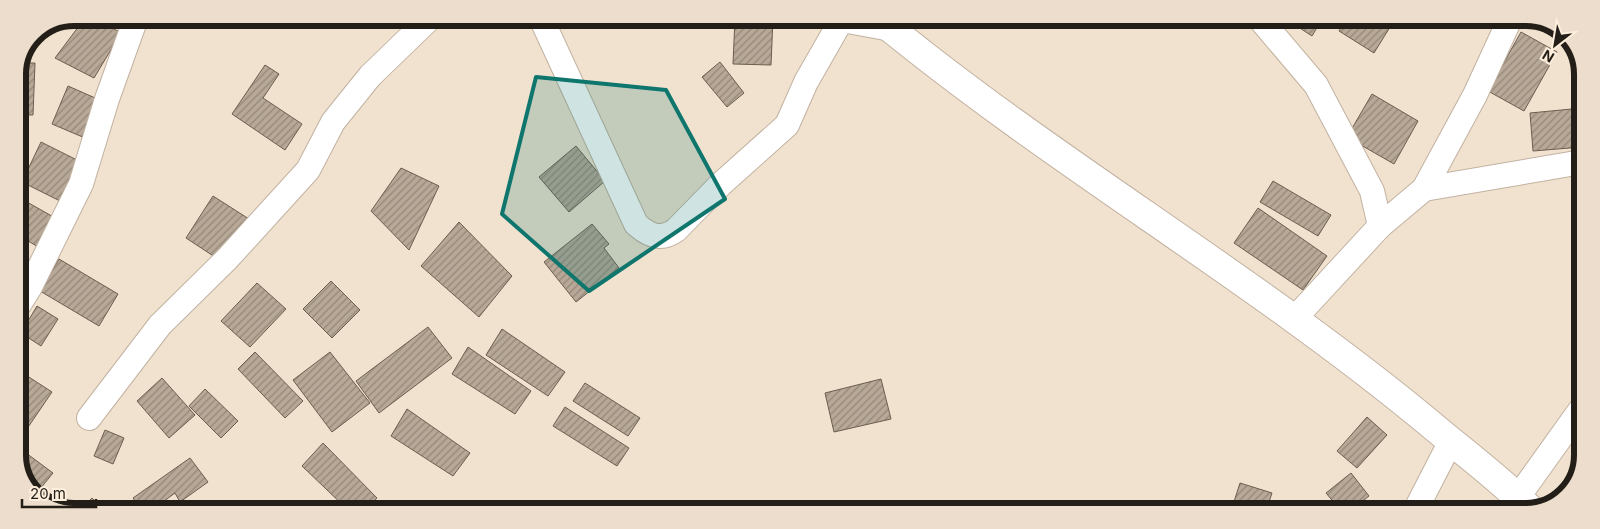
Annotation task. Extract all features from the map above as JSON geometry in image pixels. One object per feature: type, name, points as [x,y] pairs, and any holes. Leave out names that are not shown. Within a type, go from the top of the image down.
[{"type":"main road","points":[[895,26],[986,102],[1295,318],[1451,441],[1524,503]]},
{"type":"street","points":[[26,293],[81,184],[106,99],[133,26]]},
{"type":"street","points":[[89,418],[160,325],[228,259],[308,170],[333,122],[370,76],[422,26]]},
{"type":"street","points":[[545,26],[636,224],[645,233],[656,236],[668,236],[676,230],[721,184],[787,125],[806,82],[835,26]]},
{"type":"street","points":[[1266,26],[1316,85],[1372,191],[1380,226]]},
{"type":"street","points":[[1295,318],[1380,226],[1424,188],[1475,95],[1507,26]]},
{"type":"street","points":[[1424,188],[1574,163]]},
{"type":"street","points":[[1526,503],[1574,421]]},
{"type":"street","points":[[1419,503],[1451,441]]},
{"type":"highlighted area","points":[[536,77],[666,90],[725,199],[589,291],[502,214]]},
{"type":"building","points":[[79,26],[109,26],[121,33],[94,78],[55,58]]},
{"type":"building","points":[[735,26],[773,26],[771,65],[733,64]]},
{"type":"building","points":[[1297,26],[1318,26],[1312,36]]},
{"type":"building","points":[[1342,26],[1391,26],[1374,53],[1339,31]]},
{"type":"building","points":[[1521,32],[1557,52],[1524,111],[1488,91]]},
{"type":"building","points":[[720,62],[744,93],[727,107],[702,77]]},
{"type":"building","points":[[28,63],[35,63],[33,115],[26,115]]},
{"type":"building","points":[[265,65],[279,74],[263,98],[302,124],[285,150],[232,114]]},
{"type":"building","points":[[68,86],[102,101],[85,138],[52,124]]},
{"type":"building","points":[[1372,94],[1418,121],[1394,164],[1347,137]]},
{"type":"building","points":[[1574,109],[1574,148],[1533,151],[1530,113]]},
{"type":"building","points":[[41,142],[79,161],[60,201],[26,184],[26,174]]},
{"type":"building","points":[[576,146],[605,181],[569,212],[539,177]]},
{"type":"building","points":[[401,168],[439,186],[409,250],[371,211]]},
{"type":"building","points":[[1273,181],[1331,215],[1318,236],[1260,202]]},
{"type":"building","points":[[213,196],[249,219],[221,261],[186,238]]},
{"type":"building","points":[[27,202],[57,219],[40,248],[26,240]]},
{"type":"building","points":[[1258,208],[1327,256],[1303,290],[1234,243]]},
{"type":"building","points":[[459,222],[512,276],[479,317],[421,266]]},
{"type":"building","points":[[592,224],[609,244],[604,248],[619,268],[576,302],[544,262]]},
{"type":"building","points":[[59,259],[118,294],[99,326],[40,291]]},
{"type":"building","points":[[331,281],[360,310],[332,338],[303,309]]},
{"type":"building","points":[[257,283],[286,309],[250,347],[221,321]]},
{"type":"building","points":[[37,306],[58,319],[41,346],[26,336],[26,325]]},
{"type":"building","points":[[428,327],[452,358],[379,413],[356,381]]},
{"type":"building","points":[[502,329],[565,372],[548,396],[486,355]]},
{"type":"building","points":[[468,347],[531,391],[515,414],[452,374]]},
{"type":"building","points":[[255,352],[303,401],[285,418],[238,369]]},
{"type":"building","points":[[330,352],[370,403],[332,432],[293,380]]},
{"type":"building","points":[[26,375],[52,392],[26,430]]},
{"type":"building","points":[[162,378],[195,415],[169,438],[137,401]]},
{"type":"building","points":[[881,379],[891,419],[834,432],[825,393]]},
{"type":"building","points":[[585,383],[640,418],[628,436],[573,401]]},
{"type":"building","points":[[205,389],[238,421],[221,438],[189,406]]},
{"type":"building","points":[[565,407],[629,448],[617,466],[553,426]]},
{"type":"building","points":[[407,409],[470,453],[453,476],[391,436]]},
{"type":"building","points":[[1367,417],[1387,435],[1357,468],[1337,451]]},
{"type":"building","points":[[105,430],[124,438],[113,464],[94,456]]},
{"type":"building","points":[[323,443],[377,498],[372,503],[341,503],[302,466]]},
{"type":"building","points":[[26,453],[53,473],[40,489],[29,470]]},
{"type":"building","points":[[190,458],[208,482],[180,502],[175,493],[161,503],[136,503],[133,498]]},
{"type":"building","points":[[1351,473],[1369,496],[1360,503],[1334,503],[1326,493]]},
{"type":"building","points":[[1240,483],[1272,493],[1269,503],[1234,503]]},
{"type":"building","points":[[92,498],[97,503],[87,503]]}]
